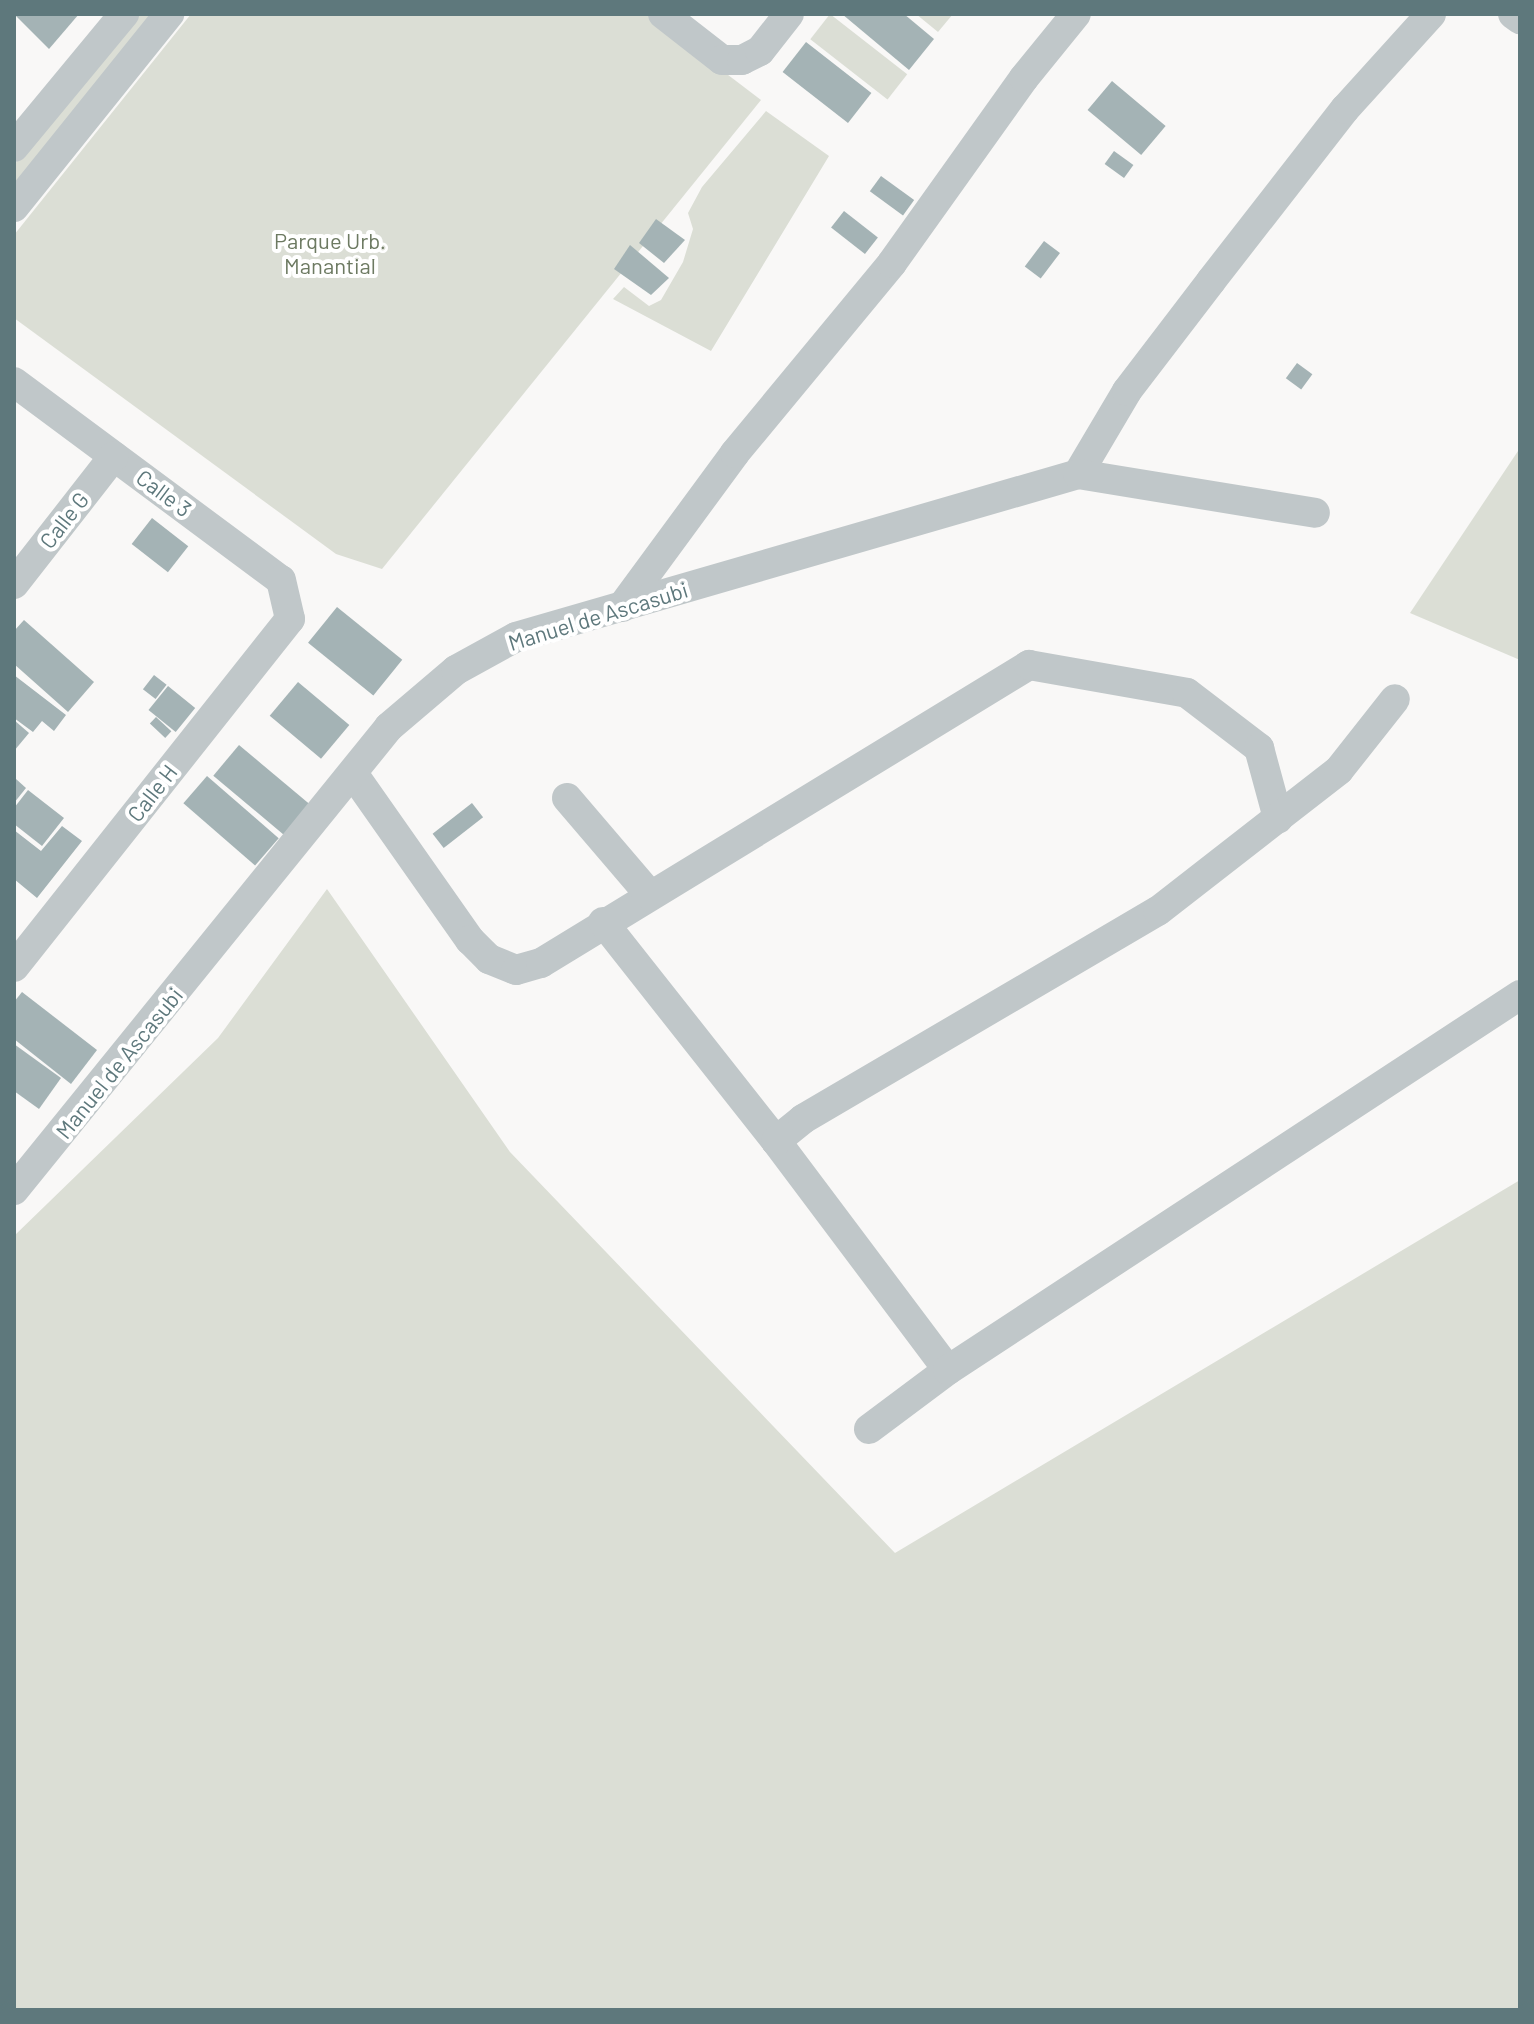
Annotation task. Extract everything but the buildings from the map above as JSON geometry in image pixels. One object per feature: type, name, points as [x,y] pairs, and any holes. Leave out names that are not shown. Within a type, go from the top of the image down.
[{"type":"street","points":[[14,147],[124,14]]},
{"type":"street","points":[[14,207],[169,14]]},
{"type":"street","points":[[663,14],[722,60],[742,60],[760,51],[789,14]]},
{"type":"street","points":[[622,607],[735,453],[892,263],[1024,78],[1076,14]]},
{"type":"street","points":[[1078,474],[1127,391],[1211,281],[1345,109],[1431,14]]},
{"type":"street","points":[[1513,14],[1520,19]]},
{"type":"street","name":"Calle 3","points":[[14,382],[281,580],[290,619]]},
{"type":"street","name":"Calle G","points":[[14,584],[114,456]]},
{"type":"street","name":"Manuel de Ascasubi","points":[[14,1190],[354,775],[389,727],[456,670],[516,637],[1078,474],[1315,513]]},
{"type":"street","name":"Calle H","points":[[14,967],[290,619]]},
{"type":"street","points":[[354,775],[470,940],[489,959],[516,970],[541,963],[603,922],[1029,665],[1187,693],[1259,748],[1278,818]]},
{"type":"street","points":[[776,1141],[803,1119],[1158,911],[1339,770],[1395,699]]},
{"type":"street","points":[[567,798],[649,894]]},
{"type":"street","points":[[603,922],[776,1141],[948,1370]]},
{"type":"street","points":[[869,1429],[948,1370],[1520,995]]},
{"type":"green space","points":[[135,14],[160,14],[14,196],[14,165]]},
{"type":"green space","name":"Parque Urb. Manantial","points":[[191,14],[648,14],[761,100],[382,569],[336,554],[14,318],[14,235]]},
{"type":"green space","points":[[830,14],[907,74],[888,100],[810,39]]},
{"type":"green space","points":[[916,14],[953,14],[938,32]]},
{"type":"green space","points":[[766,111],[829,156],[711,351],[613,299],[624,287],[649,306],[661,300],[683,262],[693,229],[688,213],[702,187]]},
{"type":"green space","points":[[1520,448],[1520,660],[1410,613]]},
{"type":"green space","points":[[327,889],[510,1152],[895,1553],[1520,1180],[1520,2010],[14,2010],[14,1236],[218,1038]]}]
